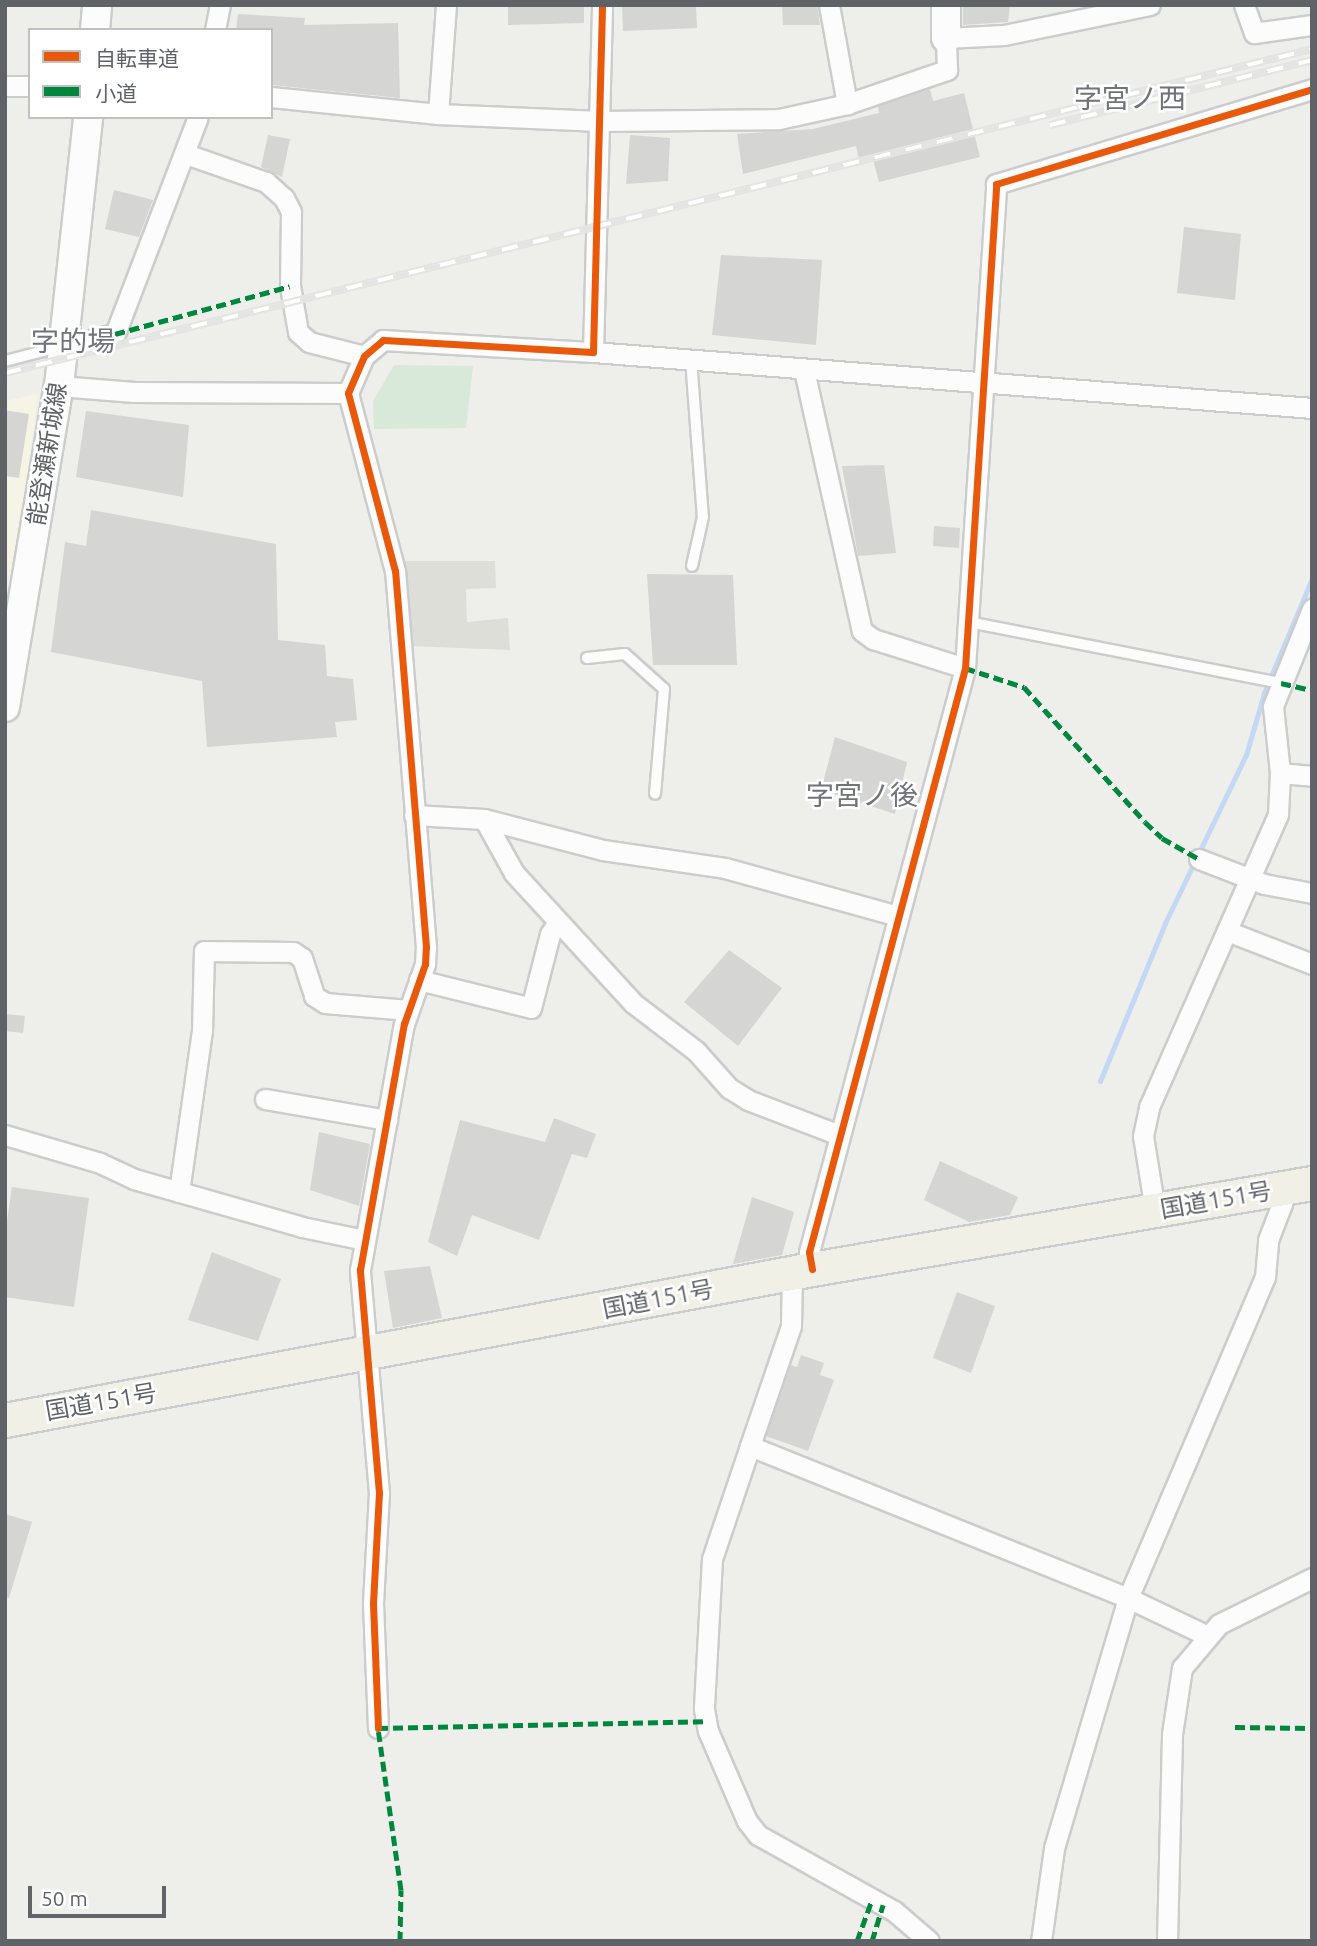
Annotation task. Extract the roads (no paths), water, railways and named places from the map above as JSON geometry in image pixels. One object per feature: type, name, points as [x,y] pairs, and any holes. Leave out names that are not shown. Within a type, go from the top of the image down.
[{"type":"highway","name":"国道151号","points":[[5,1420],[370,1354],[802,1271],[1312,1183]]},
{"type":"main road","points":[[95,28],[97,5]]},
{"type":"main road","points":[[946,5],[946,38]]},
{"type":"main road","name":"能登瀬新城線","points":[[5,707],[60,386],[88,119]]},
{"type":"street","points":[[215,28],[220,5]]},
{"type":"street","points":[[438,114],[446,5]]},
{"type":"street","points":[[593,352],[602,5]]},
{"type":"street","points":[[829,5],[847,104]]},
{"type":"street","points":[[273,97],[438,114],[600,121],[745,121],[804,116],[947,70],[946,38],[1004,35],[1150,5]]},
{"type":"street","points":[[1244,5],[1254,33],[1312,25]]},
{"type":"street","points":[[5,86],[28,86]]},
{"type":"street","points":[[929,1941],[894,1911],[758,1835],[747,1821],[708,1731],[704,1709],[712,1559],[791,1326],[802,1271],[965,668],[996,184],[1312,89]]},
{"type":"street","points":[[65,346],[115,334],[197,119]]},
{"type":"street","points":[[186,154],[266,182],[284,198],[291,212],[290,286],[298,332],[309,342],[364,356]]},
{"type":"street","points":[[378,1728],[373,1603],[380,1493],[370,1354],[360,1296],[365,1240],[387,1120],[409,1010],[426,947],[395,571],[348,393],[364,356],[383,340],[691,359],[1312,408]]},
{"type":"street","points":[[804,370],[862,631],[873,639],[965,668]]},
{"type":"street","points":[[60,386],[134,392],[348,393]]},
{"type":"street","points":[[1155,1210],[1145,1164],[1143,1136],[1149,1107],[1278,814],[1280,773],[1273,681],[1312,609]]},
{"type":"street","points":[[1280,773],[1312,776]]},
{"type":"street","points":[[414,815],[484,818],[603,850],[725,868],[898,916]]},
{"type":"street","points":[[484,818],[514,873],[557,924],[633,1003],[696,1051],[729,1088],[748,1100],[839,1135]]},
{"type":"street","points":[[1199,859],[1250,880],[1312,893]]},
{"type":"street","points":[[419,980],[531,1008],[550,934],[557,924]]},
{"type":"street","points":[[1227,931],[1312,964]]},
{"type":"street","points":[[179,1192],[202,1031],[204,951],[293,952],[302,958],[314,996],[325,1003],[409,1010]]},
{"type":"street","points":[[265,1099],[387,1120]]},
{"type":"street","points":[[5,1135],[179,1192],[365,1240]]},
{"type":"street","points":[[1041,1941],[1054,1847],[1128,1598],[1265,1277],[1268,1240],[1282,1204],[1279,1189]]},
{"type":"street","points":[[750,1446],[1128,1598],[1206,1635]]},
{"type":"street","points":[[1167,1941],[1176,1694],[1182,1668],[1206,1635],[1242,1610],[1312,1578]]},
{"type":"lane","points":[[5,361],[65,346]]},
{"type":"lane","points":[[691,359],[703,517],[692,566]]},
{"type":"lane","points":[[969,622],[1273,681]]},
{"type":"lane","points":[[587,658],[625,654],[664,689],[655,794]]},
{"type":"waterway","points":[[1100,1081],[1165,923],[1246,755],[1264,693],[1312,578]]},
{"type":"railway","points":[[5,373],[1312,49]]},
{"type":"railway","points":[[1050,125],[1312,60]]},
{"type":"district","name":"字宮ノ西","points":[[1130,98]]},
{"type":"district","name":"字的場","points":[[73,341]]},
{"type":"district","name":"字宮ノ後","points":[[862,795]]}]
